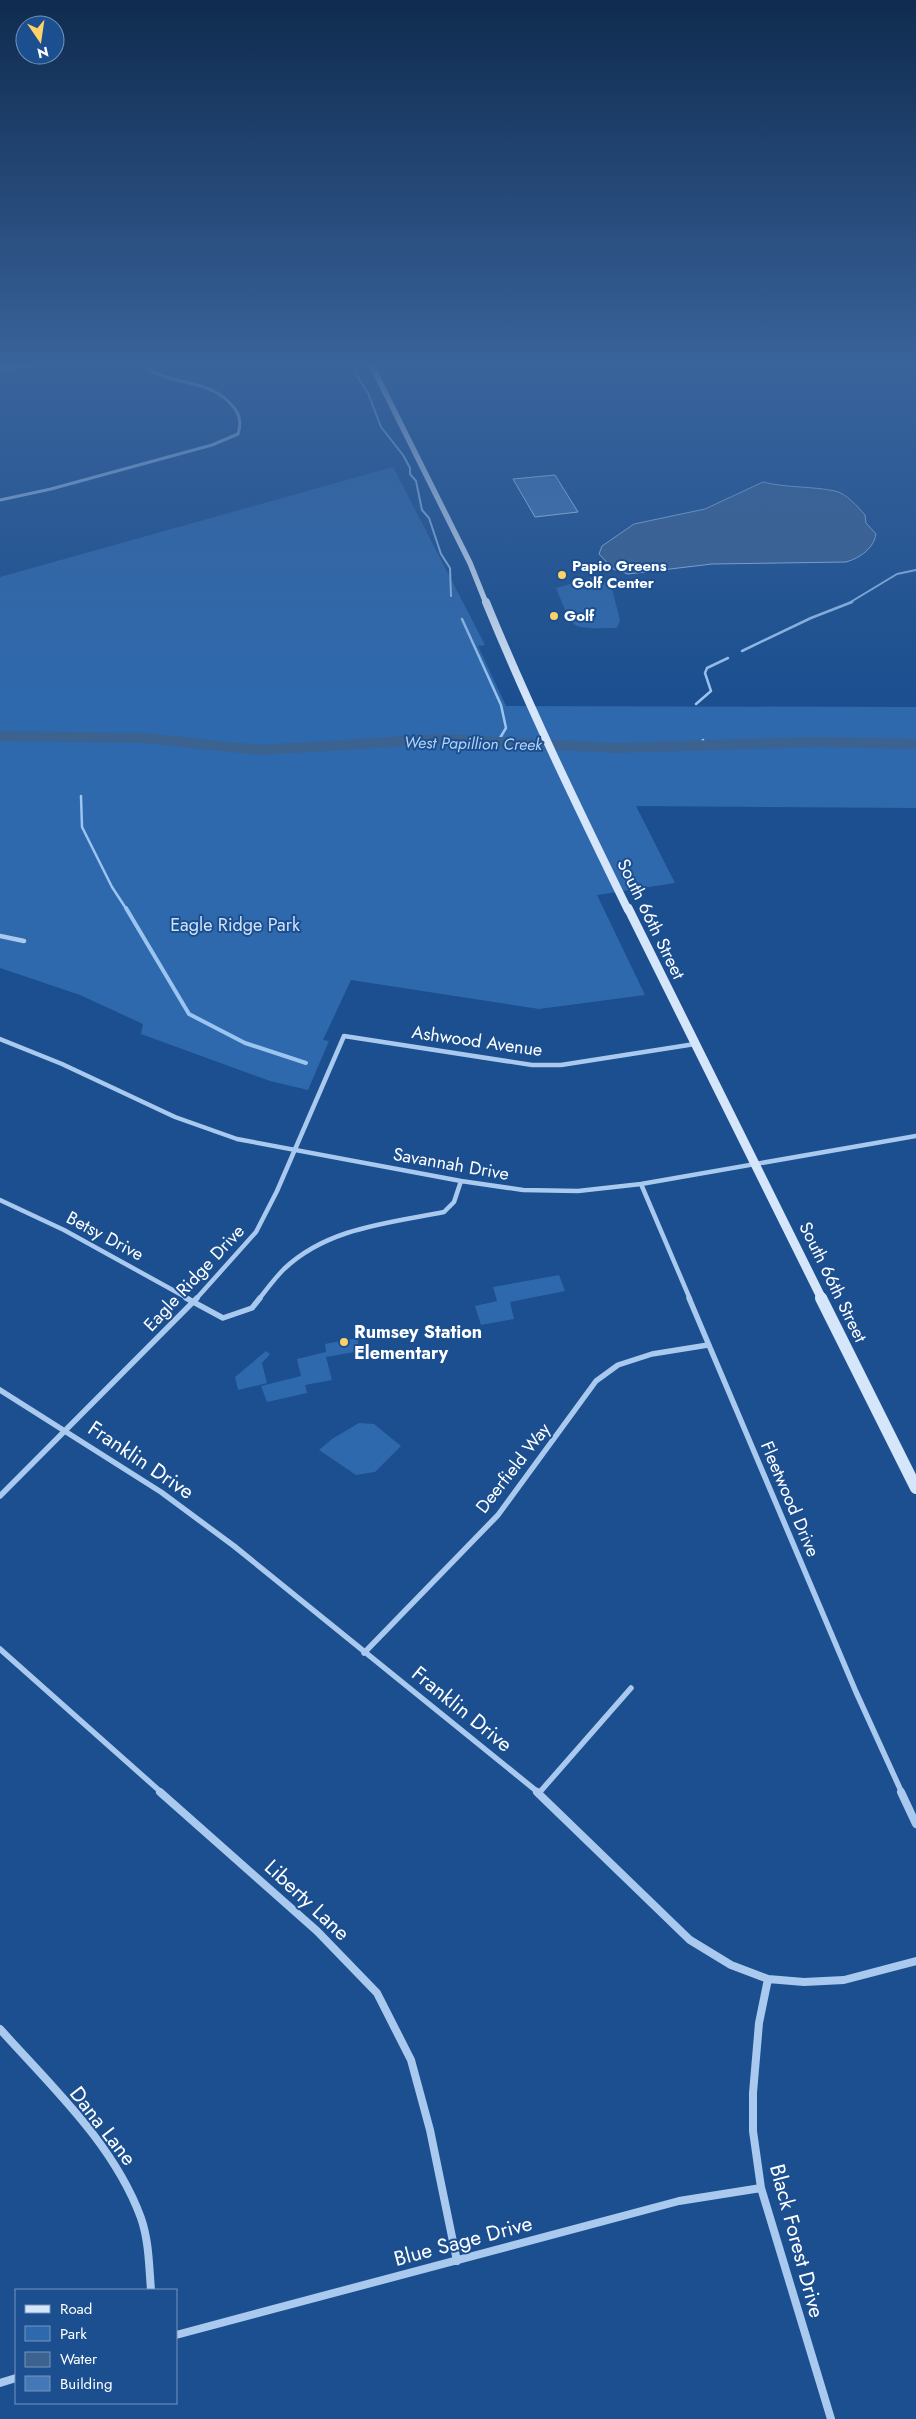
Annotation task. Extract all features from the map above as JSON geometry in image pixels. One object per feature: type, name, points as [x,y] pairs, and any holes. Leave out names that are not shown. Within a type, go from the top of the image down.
[{"type":"street","points":[[0,500],[51,489],[110,473]]},
{"type":"street","name":"South 66th Street","points":[[425,473],[470,563],[537,724],[557,766],[916,1488]]},
{"type":"street","points":[[0,936],[24,941]]},
{"type":"street","name":"Ashwood Avenue","points":[[344,1036],[532,1065],[561,1066],[695,1044]]},
{"type":"street","name":"Eagle Ridge Drive","points":[[0,1496],[194,1301],[256,1232],[344,1036]]},
{"type":"street","name":"Savannah Drive","points":[[0,1039],[62,1064],[175,1117],[237,1139],[461,1181],[522,1190],[578,1191],[641,1184],[916,1136]]},
{"type":"street","name":"Betsy Drive","points":[[0,1200],[64,1230],[223,1318],[252,1308],[284,1269],[320,1243],[349,1231],[444,1212],[454,1202],[461,1181]]},
{"type":"street","name":"Fleetwood Drive","points":[[641,1184],[856,1692],[916,1824]]},
{"type":"street","name":"Deerfield Way","points":[[364,1653],[498,1515],[596,1382],[618,1365],[652,1354],[708,1345]]},
{"type":"street","name":"Franklin Drive","points":[[0,1390],[168,1497],[234,1546],[364,1653],[540,1793],[690,1940],[731,1965],[768,1979],[804,1982],[844,1980],[916,1961]]},
{"type":"street","name":"Liberty Lane","points":[[0,1648],[317,1931],[377,1993],[411,2060],[430,2130],[457,2261]]},
{"type":"street","points":[[540,1793],[632,1688]]},
{"type":"street","name":"Black Forest Drive","points":[[768,1979],[759,2023],[753,2093],[753,2131],[761,2188],[831,2419]]},
{"type":"street","name":"Dana Lane","points":[[0,2029],[113,2162],[141,2220],[147,2246],[151,2289]]},
{"type":"street","name":"Blue Sage Drive","points":[[178,2334],[679,2201],[761,2188]]},
{"type":"street","points":[[0,2383],[15,2378]]},
{"type":"green space","name":"Eagle Ridge Park","points":[[372,473],[396,473],[485,645],[478,646],[506,706],[916,707],[916,808],[636,806],[675,883],[597,895],[645,995],[539,1009],[351,980],[323,1040],[329,1041],[308,1090],[270,1081],[141,1034],[143,1024],[80,995],[0,968],[0,577]]},
{"type":"green space","points":[[598,576],[612,589],[620,620],[617,628],[589,628],[575,625],[567,613],[556,588]]},
{"type":"green space","points":[[559,1275],[565,1291],[510,1302],[514,1319],[481,1325],[475,1306],[497,1301],[493,1287]]},
{"type":"green space","points":[[357,1338],[360,1351],[326,1357],[332,1380],[305,1385],[307,1393],[267,1402],[261,1386],[301,1376],[297,1359],[326,1352],[325,1344]]},
{"type":"green space","points":[[266,1351],[270,1354],[262,1363],[267,1383],[238,1390],[235,1377]]},
{"type":"green space","points":[[359,1423],[374,1424],[401,1446],[375,1472],[356,1475],[319,1450],[332,1439]]},
{"type":"water","points":[[763,482],[826,489],[843,494],[865,515],[866,523],[876,534],[875,539],[861,555],[846,562],[712,564],[628,574],[613,569],[599,554],[602,546],[634,524],[705,509]]},
{"type":"building","points":[[555,475],[578,512],[535,517],[513,479]]},
{"type":"waterway","points":[[410,473],[416,481],[422,510],[429,518],[441,554],[450,568],[451,596]]},
{"type":"waterway","points":[[849,603],[897,574],[916,570]]},
{"type":"waterway","points":[[742,651],[811,618],[852,602]]},
{"type":"waterway","points":[[462,619],[501,705],[506,728],[497,743]]},
{"type":"waterway","points":[[696,704],[711,691],[705,673],[707,668],[728,658]]},
{"type":"waterway","name":"West Papillion Creek","points":[[0,736],[143,738],[259,750],[442,739],[615,748],[817,742],[916,744]]},
{"type":"waterway","name":"West Papillion Creek","points":[[701,745],[703,740]]},
{"type":"waterway","points":[[81,796],[82,827],[112,887],[127,910]]},
{"type":"waterway","points":[[126,908],[189,1014],[245,1043],[306,1063]]},
{"type":"place","name":"Papio Greens Golf Center","points":[[562,575]]},
{"type":"place","name":"Golf","points":[[554,616]]},
{"type":"place","name":"Rumsey Station Elementary","points":[[344,1342]]}]
